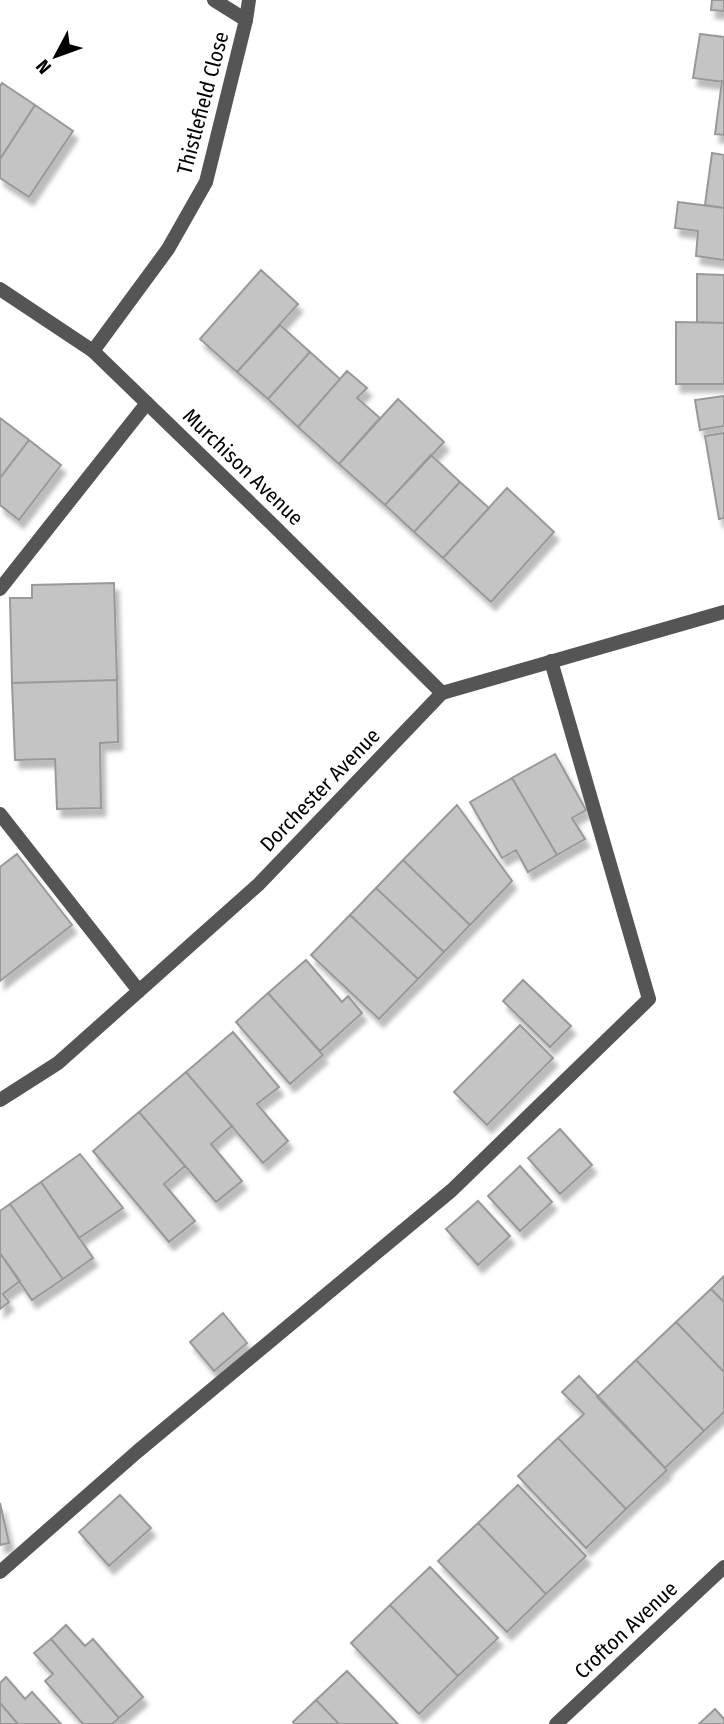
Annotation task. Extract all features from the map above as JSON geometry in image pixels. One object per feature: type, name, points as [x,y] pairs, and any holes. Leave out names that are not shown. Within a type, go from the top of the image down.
[{"type":"street","points":[[214,0],[246,20]]},
{"type":"street","name":"Thistlefield Close","points":[[93,351],[168,249],[206,182],[249,0]]},
{"type":"street","name":"Murchison Avenue","points":[[0,289],[93,351],[442,693]]},
{"type":"street","points":[[0,589],[148,404]]},
{"type":"street","name":"Dorchester Avenue","points":[[0,1100],[58,1063],[259,884],[442,693],[724,612]]},
{"type":"street","points":[[0,1572],[138,1451],[452,1190],[649,999],[551,661]]},
{"type":"street","points":[[0,814],[139,991]]},
{"type":"street","name":"Crofton Avenue","points":[[556,1724],[724,1567]]},
{"type":"building","points":[[712,0],[724,0],[724,11],[711,10]]},
{"type":"building","points":[[700,34],[724,37],[724,82],[693,78]]},
{"type":"building","points":[[722,81],[724,82],[724,135],[715,134]]},
{"type":"building","points":[[2,83],[35,105],[0,159],[0,86]]},
{"type":"building","points":[[35,105],[73,131],[29,197],[0,178],[0,159]]},
{"type":"building","points":[[712,153],[724,155],[724,208],[705,205]]},
{"type":"building","points":[[678,202],[724,208],[724,260],[696,256],[698,231],[675,228]]},
{"type":"building","points":[[261,270],[298,304],[237,372],[200,339]]},
{"type":"building","points":[[697,274],[724,275],[724,323],[697,322]]},
{"type":"building","points":[[676,322],[724,323],[724,384],[676,384]]},
{"type":"building","points":[[280,325],[310,352],[268,399],[237,372]]},
{"type":"building","points":[[310,352],[340,379],[298,427],[268,399]]},
{"type":"building","points":[[347,371],[367,388],[357,398],[380,418],[339,464],[298,427]]},
{"type":"building","points":[[724,396],[724,426],[700,430],[695,400]]},
{"type":"building","points":[[398,399],[444,442],[385,505],[339,464]]},
{"type":"building","points":[[0,418],[29,440],[0,478]]},
{"type":"building","points":[[724,433],[724,518],[719,519],[705,436]]},
{"type":"building","points":[[29,440],[61,465],[19,520],[0,505],[0,478]]},
{"type":"building","points":[[431,455],[460,482],[414,532],[385,505]]},
{"type":"building","points":[[460,482],[489,508],[443,558],[414,532]]},
{"type":"building","points":[[507,488],[554,532],[491,602],[443,558]]},
{"type":"building","points":[[114,583],[117,680],[12,683],[10,598],[32,598],[32,585]]},
{"type":"building","points":[[117,680],[118,742],[100,743],[101,808],[57,809],[55,759],[15,760],[12,683]]},
{"type":"building","points":[[555,754],[586,810],[572,818],[585,839],[557,855],[512,778]]},
{"type":"building","points":[[512,778],[557,855],[528,872],[516,850],[502,858],[470,802]]},
{"type":"building","points":[[457,805],[512,881],[470,925],[403,860]]},
{"type":"building","points":[[17,854],[72,925],[0,981],[0,867]]},
{"type":"building","points":[[403,860],[470,925],[444,952],[376,888]]},
{"type":"building","points":[[376,888],[444,952],[418,979],[350,915]]},
{"type":"building","points":[[350,915],[418,979],[379,1019],[311,955]]},
{"type":"building","points":[[306,960],[342,1002],[348,996],[362,1013],[320,1051],[268,993]]},
{"type":"building","points":[[523,980],[571,1026],[550,1047],[503,1001]]},
{"type":"building","points":[[268,993],[323,1055],[290,1084],[236,1022]]},
{"type":"building","points":[[520,1025],[553,1058],[487,1125],[454,1092]]},
{"type":"building","points":[[233,1032],[279,1087],[257,1104],[288,1141],[263,1163],[186,1072]]},
{"type":"building","points":[[186,1072],[232,1126],[211,1144],[242,1181],[216,1202],[139,1112]]},
{"type":"building","points":[[139,1112],[185,1166],[164,1184],[195,1221],[169,1242],[93,1151]]},
{"type":"building","points":[[560,1129],[592,1165],[560,1194],[528,1158]]},
{"type":"building","points":[[80,1154],[123,1208],[79,1238],[41,1182]]},
{"type":"building","points":[[520,1166],[552,1202],[520,1231],[488,1196]]},
{"type":"building","points":[[41,1182],[93,1258],[63,1279],[10,1204]]},
{"type":"building","points":[[478,1201],[510,1236],[478,1265],[446,1229]]},
{"type":"building","points":[[10,1204],[63,1279],[32,1300],[0,1253],[0,1211]]},
{"type":"building","points":[[0,1253],[20,1281],[3,1294],[9,1302],[0,1309]]},
{"type":"building","points":[[724,1276],[724,1302],[711,1289]]},
{"type":"building","points":[[711,1289],[724,1302],[724,1372],[676,1322]]},
{"type":"building","points":[[223,1313],[247,1343],[214,1371],[190,1342]]},
{"type":"building","points":[[676,1322],[724,1372],[724,1412],[704,1431],[636,1360]]},
{"type":"building","points":[[636,1360],[704,1431],[665,1468],[597,1397]]},
{"type":"building","points":[[579,1376],[667,1470],[626,1509],[558,1438],[584,1414],[562,1392]]},
{"type":"building","points":[[558,1438],[626,1509],[586,1548],[518,1476]]},
{"type":"building","points":[[518,1485],[586,1556],[546,1594],[478,1523]]},
{"type":"building","points":[[120,1495],[151,1528],[109,1566],[79,1532]]},
{"type":"building","points":[[0,1503],[9,1543],[0,1545]]},
{"type":"building","points":[[478,1523],[546,1594],[507,1632],[438,1561]]},
{"type":"building","points":[[430,1567],[498,1638],[458,1676],[390,1605]]},
{"type":"building","points":[[390,1605],[458,1676],[419,1714],[351,1643]]},
{"type":"building","points":[[66,1625],[85,1646],[93,1639],[143,1697],[119,1718],[51,1639]]},
{"type":"building","points":[[51,1639],[119,1718],[112,1724],[83,1724],[45,1681],[53,1674],[34,1653]]},
{"type":"building","points":[[347,1671],[398,1724],[339,1724],[316,1700]]},
{"type":"building","points":[[6,1677],[25,1699],[32,1692],[61,1724],[18,1724],[0,1703],[0,1683]]},
{"type":"building","points":[[316,1700],[339,1724],[294,1724]]},
{"type":"building","points":[[0,1703],[18,1724],[0,1724]]},
{"type":"building","points":[[715,1709],[724,1719],[724,1724],[699,1724]]}]
